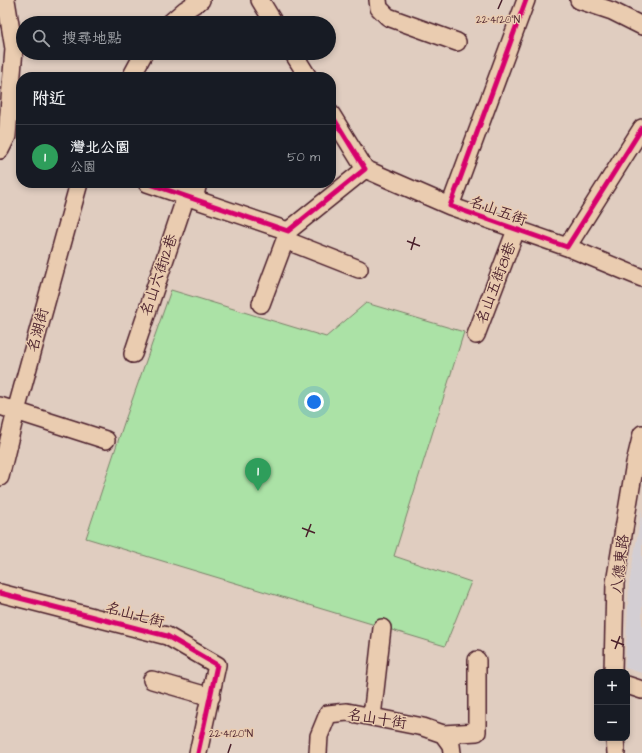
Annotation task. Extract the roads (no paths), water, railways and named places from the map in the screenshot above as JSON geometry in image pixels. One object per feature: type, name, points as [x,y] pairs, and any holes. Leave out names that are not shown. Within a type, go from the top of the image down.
[{"type":"street","points":[[0,150],[7,136],[14,49],[6,0]]},
{"type":"street","points":[[174,16],[181,5],[201,0]]},
{"type":"street","points":[[260,0],[270,16]]},
{"type":"street","points":[[378,0],[380,8],[388,17],[457,42]]},
{"type":"street","name":"名山五街","points":[[526,0],[450,206],[567,248],[642,278]]},
{"type":"street","points":[[579,0],[612,11],[642,26]]},
{"type":"street","points":[[134,72],[140,60]]},
{"type":"street","points":[[297,60],[305,72]]},
{"type":"street","points":[[336,122],[365,169],[450,206]]},
{"type":"street","points":[[567,248],[642,128]]},
{"type":"street","points":[[261,304],[286,235],[365,169]]},
{"type":"street","name":"名湖街","points":[[0,477],[8,409],[77,188]]},
{"type":"street","points":[[170,188],[192,193],[359,269]]},
{"type":"street","name":"名山六街12巷","points":[[133,354],[192,193]]},
{"type":"street","name":"名山五街81巷","points":[[476,335],[516,230]]},
{"type":"street","points":[[8,409],[106,440]]},
{"type":"street","name":"八德東路","points":[[614,669],[616,583],[635,463],[642,434]]},
{"type":"street","name":"名山七街","points":[[0,593],[167,636],[217,665],[198,753]]},
{"type":"street","points":[[372,717],[382,628]]},
{"type":"street","points":[[443,734],[477,732],[477,660]]},
{"type":"street","points":[[152,680],[211,697]]},
{"type":"street","points":[[630,686],[642,690]]},
{"type":"street","name":"名山十街","points":[[318,753],[319,736],[328,714],[347,712],[423,727],[443,734]]},
{"type":"street","points":[[443,734],[451,745],[452,753]]},
{"type":"street","points":[[615,741],[616,753]]},
{"type":"place","name":"灣北公園","points":[[258,491]]}]
